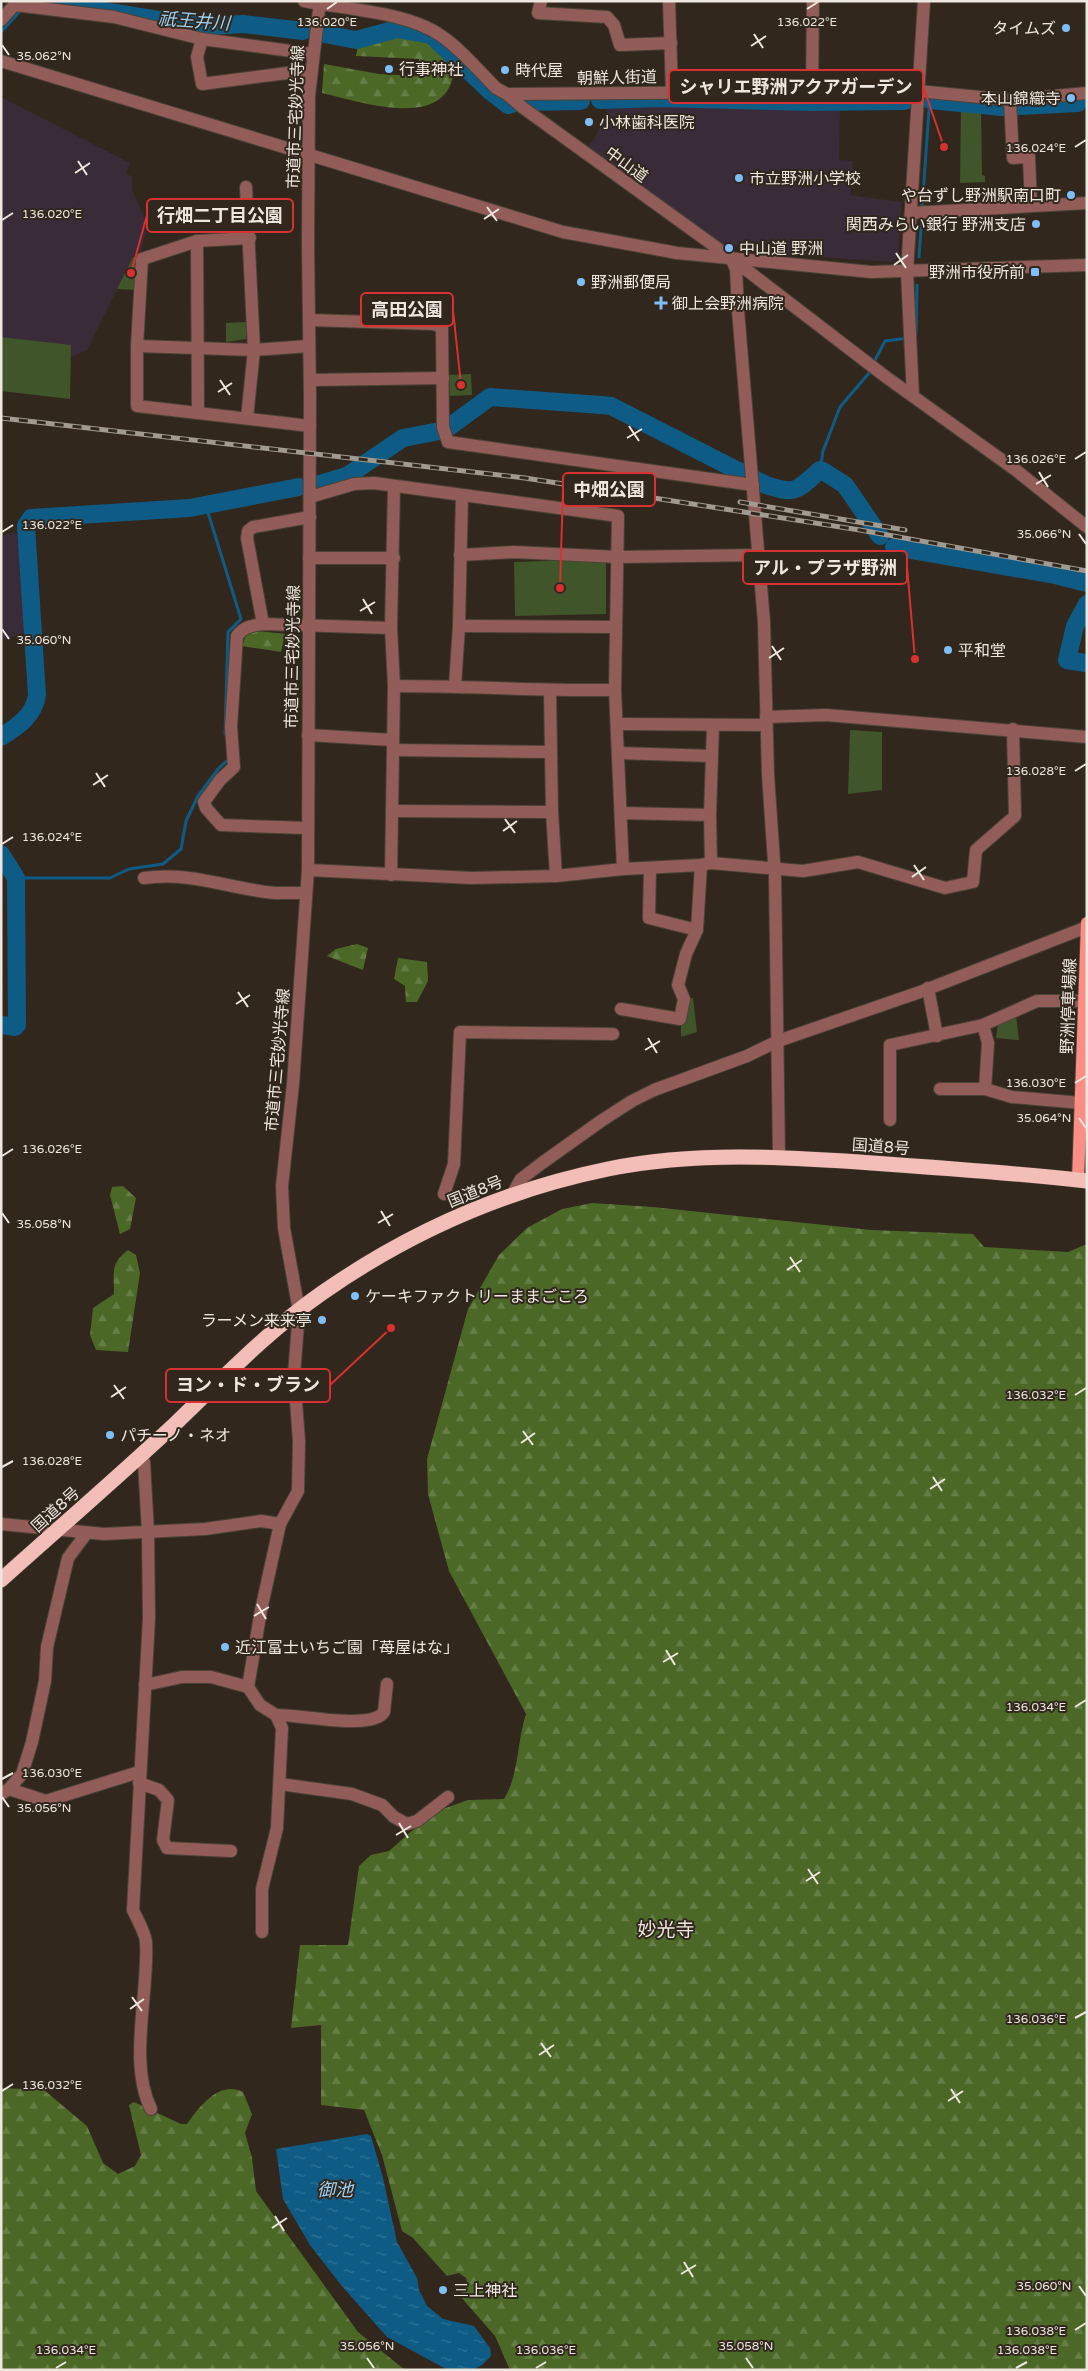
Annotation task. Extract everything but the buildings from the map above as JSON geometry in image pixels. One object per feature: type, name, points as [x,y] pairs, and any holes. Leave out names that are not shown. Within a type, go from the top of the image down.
[{"type":"highway","name":"国道8号","points":[[1,1580],[140,1456],[250,1353],[299,1311],[331,1287],[402,1243],[443,1223],[512,1195],[608,1169],[643,1163],[780,1156],[1082,1180]]},
{"type":"main road","name":"野洲停車場線","points":[[1082,1180],[1081,1103],[1085,1052],[1084,1000],[1087,926]]},
{"type":"street","name":"中山道","points":[[304,1],[320,2],[402,18],[425,26],[452,44],[496,88],[507,94],[569,142],[731,258],[913,396],[1017,471],[1087,527]]},
{"type":"street","points":[[541,1],[538,13],[607,17],[614,26],[620,45],[671,43]]},
{"type":"street","points":[[669,1],[672,92]]},
{"type":"street","points":[[812,93],[813,1]]},
{"type":"street","points":[[913,396],[907,272],[919,212],[918,91],[924,1]]},
{"type":"street","name":"市道市三宅妙光寺線","points":[[248,1686],[261,1610],[280,1524],[298,1491],[299,1441],[294,1375],[299,1311],[284,1228],[282,1186],[293,1084],[308,870],[310,380],[308,96],[320,2]]},
{"type":"street","points":[[1,20],[19,4],[114,17],[202,39],[313,54]]},
{"type":"street","points":[[202,39],[197,57],[202,84],[303,71]]},
{"type":"street","points":[[1,61],[563,232],[677,253],[871,272],[1087,265]]},
{"type":"street","name":"朝鮮人街道","points":[[507,94],[918,91],[1010,106],[1087,94]]},
{"type":"street","points":[[1010,106],[1013,158],[1029,157],[1031,206]]},
{"type":"street","points":[[246,187],[254,350],[247,418]]},
{"type":"street","points":[[919,212],[1087,203]]},
{"type":"street","points":[[250,238],[198,241],[142,259],[137,346],[137,406],[310,426]]},
{"type":"street","points":[[198,241],[198,413]]},
{"type":"street","points":[[731,258],[736,269],[760,555],[774,867],[780,1156]]},
{"type":"street","points":[[309,320],[434,324],[442,328],[443,431],[448,442],[753,485]]},
{"type":"street","points":[[137,346],[254,350],[309,346]]},
{"type":"street","points":[[310,380],[442,378]]},
{"type":"street","points":[[310,497],[354,484],[374,483],[618,516],[615,690],[623,869]]},
{"type":"street","points":[[391,875],[394,686],[392,628],[394,487]]},
{"type":"street","points":[[455,686],[459,626],[462,495]]},
{"type":"street","points":[[263,624],[247,538],[248,530],[253,527],[310,517]]},
{"type":"street","points":[[460,555],[514,552],[618,557],[760,555]]},
{"type":"street","points":[[309,558],[394,558]]},
{"type":"street","points":[[307,828],[221,825],[206,808],[204,802],[220,780],[234,767],[231,727],[237,636],[249,626],[263,624],[309,627],[392,628]]},
{"type":"street","points":[[459,626],[615,627]]},
{"type":"street","points":[[394,686],[455,686],[550,691],[615,690]]},
{"type":"street","points":[[550,691],[550,752],[556,876]]},
{"type":"street","points":[[617,724],[713,725],[826,715],[1013,729],[1087,737]]},
{"type":"street","points":[[621,1009],[680,1019],[684,1000],[678,985],[697,930],[706,864],[710,815],[713,725]]},
{"type":"street","points":[[308,870],[472,878],[556,876],[623,869],[706,864],[774,867],[803,871],[858,862],[945,888],[973,882],[976,850],[1015,816],[1013,729]]},
{"type":"street","points":[[308,735],[393,745],[550,752]]},
{"type":"street","points":[[619,753],[712,756]]},
{"type":"street","points":[[392,811],[552,812]]},
{"type":"street","points":[[621,813],[710,815]]},
{"type":"street","points":[[650,868],[648,918],[697,930]]},
{"type":"street","points":[[144,878],[162,875],[181,876],[274,893],[306,893]]},
{"type":"street","points":[[512,1195],[521,1179],[632,1101],[654,1090],[747,1056],[778,1041],[928,988],[1087,926]]},
{"type":"street","points":[[928,988],[937,1036]]},
{"type":"street","points":[[890,1120],[890,1045],[983,1026],[1037,1001],[1084,1000]]},
{"type":"street","points":[[983,1026],[988,1043],[985,1089]]},
{"type":"street","points":[[444,1194],[454,1164],[460,1032],[613,1034]]},
{"type":"street","points":[[940,1089],[985,1089],[1012,1097],[1081,1103]]},
{"type":"street","points":[[140,1456],[144,1462],[148,1532],[149,1618],[133,1910],[146,1940],[140,2072],[145,2097],[151,2109]]},
{"type":"street","points":[[1,1524],[59,1528],[86,1534],[206,1529],[261,1521],[280,1524]]},
{"type":"street","points":[[5,1792],[22,1774],[32,1742],[45,1681],[47,1647],[68,1558],[86,1534]]},
{"type":"street","points":[[145,1685],[182,1677],[211,1677],[248,1686],[260,1704],[276,1715],[326,1720],[374,1720],[384,1712],[387,1684]]},
{"type":"street","points":[[262,1932],[262,1889],[277,1828],[280,1784],[282,1728],[276,1715]]},
{"type":"street","points":[[5,1792],[46,1800],[139,1778],[159,1790],[168,1800],[163,1840],[167,1848],[231,1851]]},
{"type":"street","points":[[280,1784],[352,1794],[382,1805],[394,1817],[407,1824],[418,1821],[448,1797]]},
{"type":"shaded area","points":[[1,97],[130,163],[126,173],[132,177],[132,190],[144,217],[146,232],[140,255],[135,253],[87,350],[1,391]]},
{"type":"shaded area","name":"市立野洲小学校","points":[[668,99],[840,105],[839,160],[853,161],[850,195],[902,202],[898,257],[893,262],[847,259],[795,255],[757,248],[723,245],[587,149],[597,134],[611,101]]},
{"type":"shaded area","points":[[15,533],[21,538],[27,632],[1,641],[1,535]]},
{"type":"green space","name":"行事神社","points":[[399,31],[431,39],[454,59],[451,83],[441,98],[425,106],[406,108],[361,103],[322,93],[324,64],[379,74],[418,76],[419,59],[356,56],[359,41]]},
{"type":"green space","points":[[961,106],[981,110],[982,175],[985,176],[985,182],[960,183]]},
{"type":"green space","points":[[133,257],[138,258],[136,290],[117,289]]},
{"type":"green space","points":[[246,322],[246,339],[226,342],[226,323]]},
{"type":"green space","points":[[1,337],[71,345],[70,399],[1,391]]},
{"type":"green space","points":[[471,374],[472,395],[450,396],[449,375]]},
{"type":"green space","points":[[606,559],[606,614],[515,616],[514,562]]},
{"type":"green space","points":[[258,631],[285,634],[281,652],[242,646],[246,635]]},
{"type":"green space","points":[[850,730],[882,732],[882,790],[848,794]]},
{"type":"green space","points":[[357,944],[368,948],[363,970],[327,956],[336,949]]},
{"type":"green space","points":[[398,958],[427,962],[428,981],[417,1002],[406,1002],[405,986],[394,979]]},
{"type":"green space","points":[[687,998],[693,998],[697,1032],[681,1037],[681,1023]]},
{"type":"green space","points":[[1016,1015],[1019,1040],[996,1038],[998,1023]]},
{"type":"green space","points":[[123,1186],[136,1198],[130,1229],[120,1234],[110,1195],[112,1187]]},
{"type":"green space","points":[[592,1203],[653,1207],[872,1230],[973,1234],[984,1247],[1068,1252],[1087,1244],[1087,2370],[510,2370],[495,2336],[460,2296],[467,2282],[466,2278],[459,2273],[447,2276],[413,2238],[402,2231],[382,2155],[364,2110],[321,2105],[321,2025],[291,2028],[300,1945],[348,1945],[359,1866],[371,1855],[389,1851],[432,1813],[468,1800],[504,1799],[509,1790],[526,1714],[449,1571],[428,1494],[427,1459],[468,1309],[499,1255],[527,1228],[562,1209]]},
{"type":"green space","points":[[128,1250],[136,1255],[140,1273],[128,1352],[96,1350],[90,1335],[93,1308],[114,1294],[114,1269],[118,1260]]},
{"type":"green space","points":[[1,2088],[44,2090],[87,2126],[103,2163],[118,2174],[135,2166],[141,2155],[129,2105],[134,2102],[181,2124],[187,2124],[197,2110],[218,2092],[234,2089],[243,2092],[252,2114],[245,2133],[252,2158],[256,2191],[358,2332],[405,2370],[1,2370]]},
{"type":"water","name":"御池","points":[[367,2134],[371,2136],[383,2178],[397,2242],[417,2278],[419,2290],[427,2306],[443,2319],[474,2326],[490,2348],[491,2356],[482,2365],[472,2370],[448,2370],[387,2337],[341,2285],[310,2245],[283,2199],[276,2149]]},
{"type":"waterway","name":"祇王井川","points":[[26,1],[49,2],[183,24],[211,26],[243,24],[303,31]]},
{"type":"waterway","points":[[1,32],[21,10]]},
{"type":"waterway","name":"祇王井川","points":[[325,34],[356,40],[397,29],[431,35],[490,91],[508,105],[512,104]]},
{"type":"waterway","name":"祇王井川","points":[[600,100],[660,98],[811,102],[905,101]]},
{"type":"waterway","name":"祇王井川","points":[[930,100],[1002,107],[1078,103]]},
{"type":"waterway","points":[[922,209],[929,110],[933,100]]},
{"type":"waterway","name":"祇王井川","points":[[523,102],[581,101]]},
{"type":"waterway","points":[[919,257],[922,215]]},
{"type":"waterway","points":[[916,335],[917,285]]},
{"type":"waterway","points":[[874,362],[885,341],[908,338]]},
{"type":"waterway","points":[[820,470],[823,451],[840,407],[869,373]]},
{"type":"waterway","points":[[320,484],[347,476],[403,438],[445,430],[490,397],[601,405],[611,406],[766,485],[776,488],[784,490],[796,489],[801,487],[820,470],[823,471],[845,485],[880,536]]},
{"type":"waterway","points":[[1,737],[29,715],[37,695],[26,526],[31,518],[190,508],[299,487]]},
{"type":"waterway","points":[[206,506],[241,619],[228,632],[225,734]]},
{"type":"waterway","points":[[894,547],[1055,575],[1087,583]]},
{"type":"waterway","points":[[1085,663],[1067,660],[1075,626],[1087,604]]},
{"type":"waterway","points":[[16,878],[110,878],[129,869],[163,864],[181,849],[186,821],[198,796],[219,768],[228,760]]},
{"type":"waterway","points":[[1,854],[16,878],[17,1025],[15,1027],[1,1025]]},
{"type":"railway","points":[[1,418],[525,478],[860,530],[1087,571]]},
{"type":"railway","points":[[740,502],[905,530]]},
{"type":"place","name":"タイムズ","points":[[1066,28]]},
{"type":"place","name":"行事神社","points":[[389,69]]},
{"type":"place","name":"時代屋","points":[[505,70]]},
{"type":"place","name":"本山錦織寺","points":[[1071,98]]},
{"type":"place","name":"小林歯科医院","points":[[589,122]]},
{"type":"place","name":"シャリエ野洲アクアガーデン","points":[[944,147]]},
{"type":"place","name":"市立野洲小学校","points":[[739,178]]},
{"type":"place","name":"や台ずし野洲駅南口町","points":[[1071,195]]},
{"type":"place","name":"関西みらい銀行 野洲支店","points":[[1036,224]]},
{"type":"place","name":"中山道 野洲","points":[[729,248]]},
{"type":"place","name":"野洲市役所前","points":[[1035,272]]},
{"type":"place","name":"行畑二丁目公園","points":[[131,273]]},
{"type":"place","name":"野洲郵便局","points":[[581,282]]},
{"type":"place","name":"御上会野洲病院","points":[[661,303]]},
{"type":"place","name":"高田公園","points":[[461,385]]},
{"type":"place","name":"中畑公園","points":[[560,588]]},
{"type":"place","name":"平和堂","points":[[948,650]]},
{"type":"place","name":"アル・プラザ野洲","points":[[915,659]]},
{"type":"place","name":"ケーキファクトリーままごころ","points":[[355,1296]]},
{"type":"place","name":"ラーメン来来亭","points":[[322,1320]]},
{"type":"place","name":"ヨン・ド・ブラン","points":[[391,1328]]},
{"type":"place","name":"パチーノ・ネオ","points":[[110,1435]]},
{"type":"place","name":"近江富士いちご園「苺屋はな」","points":[[225,1647]]},
{"type":"place","name":"三上神社","points":[[443,2290]]},
{"type":"district","name":"妙光寺","points":[[666,1929]]}]
